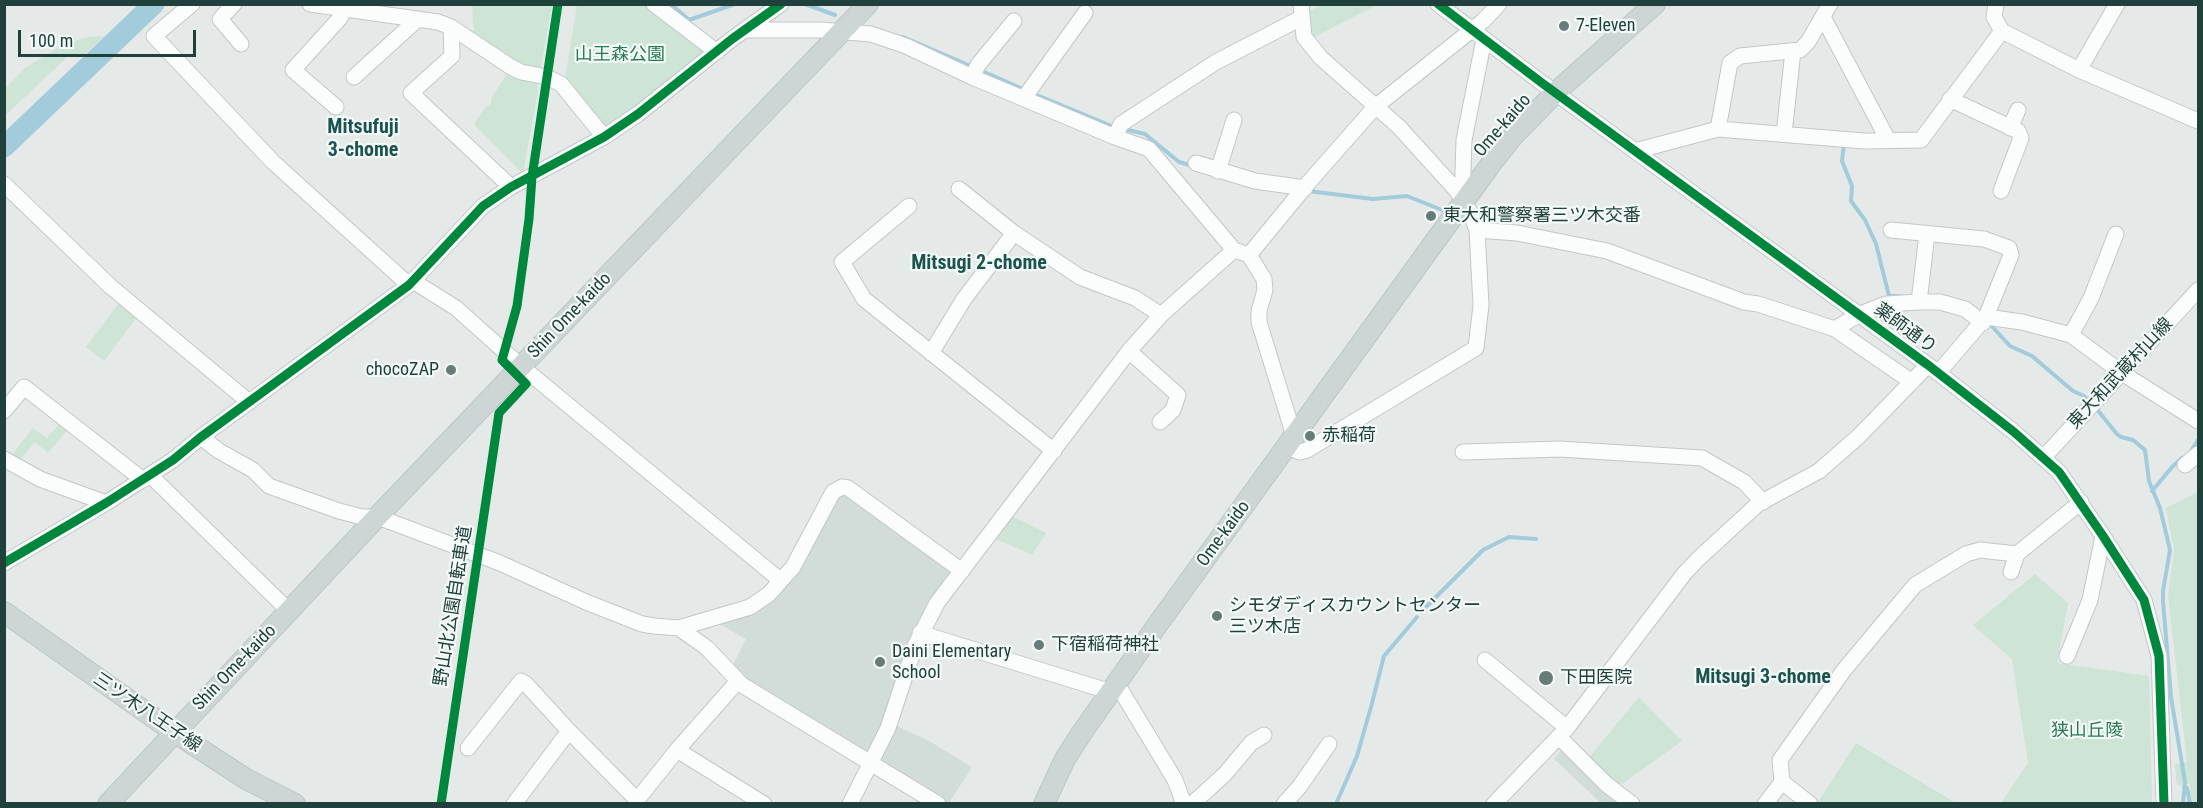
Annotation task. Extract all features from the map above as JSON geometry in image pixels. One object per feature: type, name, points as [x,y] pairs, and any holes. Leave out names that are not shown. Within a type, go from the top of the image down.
[{"type":"main road","name":"Shin Ome-kaido","points":[[108,804],[377,517],[868,4]]},
{"type":"main road","name":"Ome-kaido","points":[[1044,804],[1065,759],[1114,688],[1462,202],[1514,135],[1556,92],[1655,4]]},
{"type":"main road","name":"三ツ木八王子線","points":[[4,612],[174,732],[274,799],[295,804]]},
{"type":"street","points":[[192,4],[154,36],[273,162],[411,283],[456,308],[522,367],[780,580]]},
{"type":"street","points":[[234,4],[220,19],[241,44]]},
{"type":"street","points":[[310,4],[438,22],[451,27],[520,72],[547,77],[561,84],[604,136]]},
{"type":"street","points":[[654,4],[717,52]]},
{"type":"street","points":[[4,563],[106,503],[173,460],[411,283],[483,206],[511,187],[604,136],[638,114],[781,4]]},
{"type":"street","name":"薬師通り","points":[[1438,4],[1480,30],[1556,92],[1933,369],[2014,432],[2059,472],[2144,600],[2159,656],[2164,804]]},
{"type":"street","points":[[1462,202],[1464,140],[1480,30],[1480,4]]},
{"type":"street","points":[[1249,255],[1375,107],[1480,30],[1499,4]]},
{"type":"street","points":[[1996,4],[1994,17],[2002,31],[2079,70],[2199,121]]},
{"type":"street","points":[[2079,70],[2116,4]]},
{"type":"street","points":[[336,107],[292,70],[340,18],[337,7]]},
{"type":"street","points":[[746,30],[843,31],[871,34],[975,71],[1118,131],[1149,149],[1234,250],[1249,255],[1264,279],[1259,322],[1290,442],[1300,452],[1307,450],[1476,348],[1481,305],[1477,230],[1470,212],[1457,191],[1399,127],[1321,58],[1304,37],[1301,11],[1216,62],[1118,131]]},
{"type":"street","points":[[1718,129],[1730,63],[1740,56],[1800,50],[1808,42],[1827,11]]},
{"type":"street","points":[[1827,11],[1888,140]]},
{"type":"street","points":[[1028,93],[1084,13]]},
{"type":"street","points":[[354,77],[418,19]]},
{"type":"street","points":[[975,71],[1014,21]]},
{"type":"street","points":[[451,27],[452,56],[411,93],[511,187]]},
{"type":"street","points":[[1635,151],[1718,129],[1864,141],[1921,140],[2002,31]]},
{"type":"street","points":[[1784,134],[1793,51]]},
{"type":"street","points":[[1950,99],[2018,132],[2021,138],[2001,191]]},
{"type":"street","points":[[2010,128],[2018,110]]},
{"type":"street","points":[[1218,171],[1234,120]]},
{"type":"street","points":[[1196,163],[1255,181],[1302,191]]},
{"type":"street","points":[[4,184],[110,286],[249,402]]},
{"type":"street","points":[[959,189],[1014,233],[1080,277],[1135,298],[1161,315]]},
{"type":"street","points":[[909,206],[842,262],[864,299],[1054,451]]},
{"type":"street","points":[[1477,230],[1517,233],[1607,251],[1744,302],[1758,304],[1835,328],[1912,382]]},
{"type":"street","points":[[1494,804],[1563,732],[1684,574],[1725,533],[1763,502],[1819,471],[1859,436],[1912,382],[1933,369],[1985,320],[2012,255],[2009,248],[1984,239],[1891,230]]},
{"type":"street","points":[[931,353],[964,299],[1014,233]]},
{"type":"street","points":[[1919,296],[1927,234]]},
{"type":"street","points":[[2071,335],[2091,298],[2116,234]]},
{"type":"street","points":[[850,804],[892,719],[920,633],[937,603],[1129,351],[1161,315],[1234,250]]},
{"type":"street","name":"東大和武蔵村山線","points":[[2043,458],[2199,290]]},
{"type":"street","points":[[1835,328],[1858,315],[1886,304],[1919,296],[1965,309],[1985,320],[2022,322],[2071,335],[2122,373],[2199,421]]},
{"type":"street","points":[[1129,351],[1178,395],[1173,410],[1160,422]]},
{"type":"street","points":[[4,411],[24,387],[147,477],[290,611]]},
{"type":"street","points":[[201,437],[219,451],[253,470],[269,486],[339,511],[362,517],[377,517],[500,563],[586,602],[642,624],[679,628],[750,607],[769,594],[793,567],[833,492],[842,487],[848,488],[962,572]]},
{"type":"street","points":[[1462,452],[1560,449],[1702,458],[1744,482],[1763,502]]},
{"type":"street","points":[[2185,465],[2199,454]]},
{"type":"street","points":[[4,459],[40,479],[106,503]]},
{"type":"street","points":[[2010,572],[2017,554],[2080,502]]},
{"type":"street","points":[[2067,656],[2090,600],[2103,536]]},
{"type":"street","points":[[1766,804],[1782,782],[1780,760],[1844,670],[1915,585],[1966,554],[1980,550],[2017,554]]},
{"type":"street","points":[[679,628],[707,648],[738,681],[939,804]]},
{"type":"street","points":[[920,633],[1114,688],[1175,780],[1184,804]]},
{"type":"street","points":[[1485,660],[1563,732],[1606,784],[1632,804]]},
{"type":"street","points":[[468,748],[521,681],[637,802],[677,750],[738,681]]},
{"type":"street","points":[[514,804],[569,731]]},
{"type":"street","points":[[1192,804],[1225,774],[1251,743],[1264,735]]},
{"type":"street","points":[[1284,804],[1300,786],[1329,744]]},
{"type":"street","points":[[677,750],[764,804]]},
{"type":"street","points":[[1782,782],[1810,804]]},
{"type":"shaded area","points":[[844,494],[954,573],[870,755],[743,679],[732,667],[746,639],[714,621],[772,603],[788,581],[838,496]]},
{"type":"shaded area","points":[[893,724],[929,741],[972,767],[949,803],[880,763],[878,757]]},
{"type":"shaded area","points":[[1563,748],[1629,803],[1601,803],[1554,759]]},
{"type":"green space","points":[[472,5],[552,5],[540,72],[515,66],[474,36]]},
{"type":"green space","name":"山王森公園","points":[[577,5],[647,5],[708,53],[606,132],[565,78]]},
{"type":"green space","points":[[1321,5],[1377,5],[1312,38],[1304,14]]},
{"type":"green space","points":[[105,36],[81,57],[68,56],[5,116],[5,88],[26,67],[66,43],[89,37]]},
{"type":"green space","name":"山王森公園","points":[[508,72],[537,84],[538,91],[523,174],[474,124],[485,108],[491,104],[491,99]]},
{"type":"green space","points":[[119,303],[137,317],[104,361],[86,347]]},
{"type":"green space","points":[[60,423],[69,428],[48,453],[35,442],[19,461],[10,457],[33,428],[47,438]]},
{"type":"green space","points":[[2198,492],[2198,803],[2190,804],[2190,784],[2177,785],[2175,767],[2175,764],[2187,762],[2168,595],[2174,550],[2166,508]]},
{"type":"green space","points":[[1010,515],[1046,533],[1032,555],[992,537]]},
{"type":"green space","name":"狭山丘陵","points":[[2035,574],[2068,603],[2057,663],[2149,676],[2152,803],[2001,803],[2028,763],[2012,659],[1973,625]]},
{"type":"green space","points":[[1639,697],[1682,741],[1616,788],[1586,761]]},
{"type":"green space","points":[[1856,743],[1956,803],[1818,802]]},
{"type":"waterway","points":[[4,147],[154,4]]},
{"type":"waterway","points":[[671,4],[689,20],[735,4]]},
{"type":"waterway","points":[[805,4],[835,15]]},
{"type":"waterway","points":[[903,37],[973,67]]},
{"type":"waterway","points":[[980,70],[1025,90]]},
{"type":"waterway","points":[[1032,93],[1114,127]]},
{"type":"waterway","points":[[1124,129],[1145,134],[1179,162],[1193,166]]},
{"type":"waterway","points":[[1844,143],[1842,161],[1852,186],[1851,201],[1865,220],[1876,244],[1889,296],[1900,296]]},
{"type":"waterway","points":[[1308,191],[1373,199],[1407,196],[1442,210]]},
{"type":"waterway","points":[[1988,322],[2010,346],[2032,356],[2073,391],[2089,401]]},
{"type":"waterway","points":[[2095,407],[2117,434],[2133,440],[2145,450],[2149,481],[2160,508],[2170,550],[2163,601],[2171,697],[2185,782],[2183,804]]},
{"type":"waterway","points":[[2191,451],[2198,440]]},
{"type":"waterway","points":[[2152,491],[2182,458]]},
{"type":"waterway","points":[[1421,612],[1483,550],[1509,537],[1536,539]]},
{"type":"waterway","points":[[1336,804],[1357,756],[1384,656],[1417,617]]},
{"type":"waterway","points":[[2184,787],[2187,788],[2190,804]]},
{"type":"cycle path","name":"野山北公園自転車道","points":[[441,804],[499,413],[526,384],[502,360],[517,306],[529,219],[532,177],[558,4]]},
{"type":"cycle path","points":[[4,563],[106,503],[173,460],[409,285],[483,206],[511,187],[604,137],[638,114],[732,39],[781,4]]},
{"type":"cycle path","points":[[1438,4],[1542,83],[1928,365],[2014,432],[2059,472],[2144,600],[2159,656],[2164,804]]},
{"type":"place","name":"7-Eleven","points":[[1564,26]]},
{"type":"place","name":"東大和警察署三ツ木交番","points":[[1431,216]]},
{"type":"place","name":"chocoZAP","points":[[451,370]]},
{"type":"place","name":"赤稲荷","points":[[1310,436]]},
{"type":"place","name":"シモダディスカウントセンター 三ツ木店","points":[[1217,616]]},
{"type":"place","name":"下宿稲荷神社","points":[[1039,645]]},
{"type":"place","name":"Daini Elementary School","points":[[880,662]]},
{"type":"place","name":"下田医院","points":[[1546,678]]},
{"type":"district","name":"Mitsufuji 3-chome","points":[[363,140]]},
{"type":"district","name":"Mitsugi 2-chome","points":[[979,264]]},
{"type":"district","name":"Mitsugi 3-chome","points":[[1763,678]]}]
